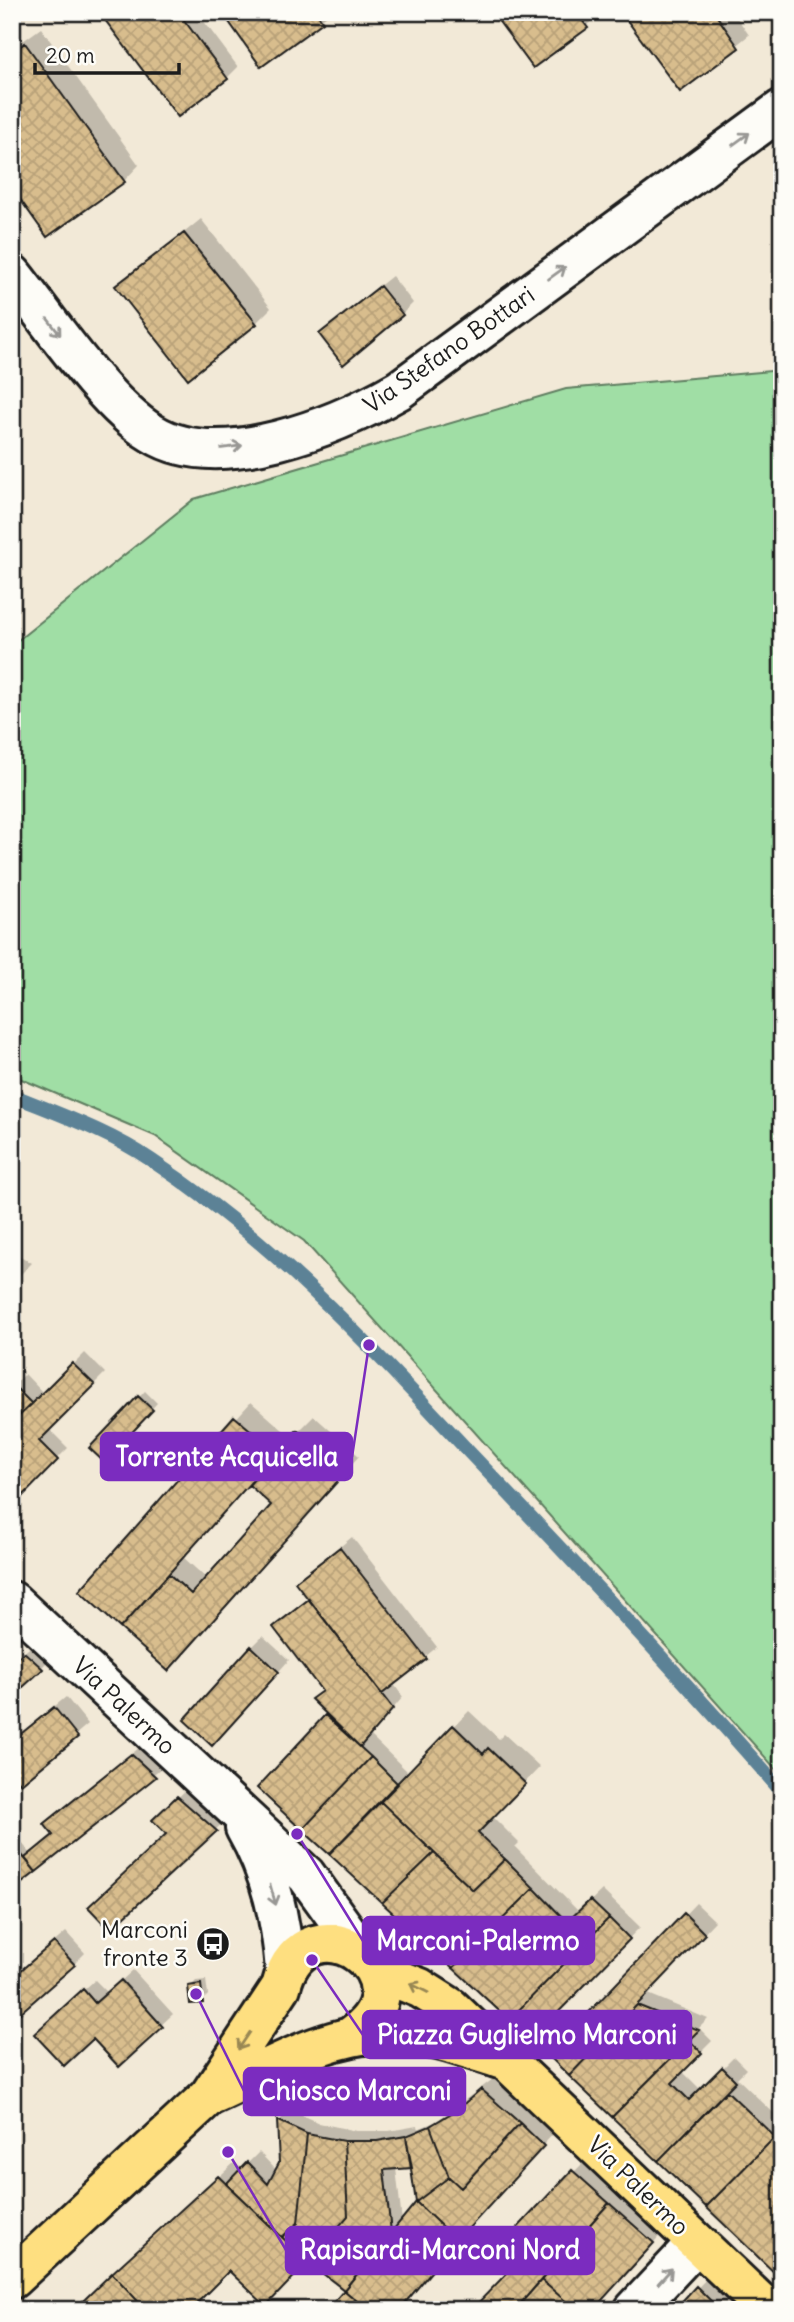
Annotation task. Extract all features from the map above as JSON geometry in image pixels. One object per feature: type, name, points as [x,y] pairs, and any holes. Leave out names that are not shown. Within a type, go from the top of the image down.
[{"type":"main road","points":[[12,2279],[209,2096],[300,1952],[321,1943],[343,1943],[369,1962],[380,1989],[377,2009],[366,2026],[342,2039],[209,2096]]},
{"type":"main road","name":"Via Palermo","points":[[369,1962],[420,1987],[450,2007],[768,2310]]},
{"type":"main road","points":[[283,1978],[283,2008],[294,2026],[313,2038],[342,2039],[387,2032],[437,2041],[509,2062]]},
{"type":"street","name":"Via Stefano Bottari","points":[[12,274],[91,374],[152,434],[178,444],[216,449],[261,443],[306,432],[358,413],[399,390],[782,108]]},
{"type":"street","name":"Via Palermo","points":[[12,1601],[306,1875],[369,1962]]},
{"type":"street","points":[[235,1811],[261,1857],[271,1886],[282,1927],[283,1978]]},
{"type":"street","points":[[634,2310],[697,2243]]},
{"type":"green space","points":[[782,370],[782,1776],[304,1241],[155,1136],[12,1075],[12,645],[194,499],[566,389]]},
{"type":"building","points":[[99,12],[178,12],[228,79],[178,117]]},
{"type":"building","points":[[222,12],[316,12],[323,22],[261,67]]},
{"type":"building","points":[[492,12],[576,12],[588,28],[533,68]]},
{"type":"building","points":[[621,12],[714,12],[739,48],[680,92]]},
{"type":"building","points":[[25,43],[125,182],[47,237],[12,188],[12,52]]},
{"type":"building","points":[[184,233],[257,324],[188,379],[115,286]]},
{"type":"building","points":[[380,286],[403,315],[343,365],[319,334]]},
{"type":"building","points":[[72,1363],[95,1385],[39,1441],[58,1460],[12,1507],[12,1423]]},
{"type":"building","points":[[12,1384],[32,1404],[12,1423]]},
{"type":"building","points":[[138,1396],[153,1410],[104,1462],[89,1448]]},
{"type":"building","points":[[234,1416],[277,1453],[120,1628],[79,1591]]},
{"type":"building","points":[[297,1430],[345,1473],[168,1671],[120,1628],[169,1574],[191,1594],[271,1505],[249,1485]]},
{"type":"building","points":[[340,1547],[427,1659],[382,1694],[295,1582]]},
{"type":"building","points":[[309,1599],[393,1709],[360,1747],[311,1699],[322,1691],[273,1627]]},
{"type":"building","points":[[251,1646],[279,1672],[212,1746],[184,1720]]},
{"type":"building","points":[[24,1652],[43,1669],[12,1697],[12,1662]]},
{"type":"building","points":[[54,1707],[78,1737],[21,1784],[12,1774],[12,1741]]},
{"type":"building","points":[[325,1715],[371,1757],[302,1830],[257,1788]]},
{"type":"building","points":[[453,1725],[483,1754],[488,1748],[526,1784],[478,1833],[505,1859],[473,1890],[380,1801]]},
{"type":"building","points":[[131,1754],[156,1777],[36,1872],[25,1858],[53,1835],[44,1824]]},
{"type":"building","points":[[371,1757],[398,1784],[329,1854],[302,1830]]},
{"type":"building","points":[[177,1796],[217,1831],[110,1930],[88,1907],[166,1834],[152,1820]]},
{"type":"building","points":[[380,1801],[434,1853],[382,1903],[329,1854]]},
{"type":"building","points":[[16,1848],[36,1872],[12,1891],[12,1851]]},
{"type":"building","points":[[434,1853],[473,1890],[505,1859],[534,1888],[453,1968],[382,1903]]},
{"type":"building","points":[[534,1888],[567,1922],[590,1900],[609,1918],[509,2020],[453,1968]]},
{"type":"building","points":[[684,1913],[705,1934],[569,2076],[548,2055]]},
{"type":"building","points":[[609,1918],[630,1939],[531,2040],[509,2020]]},
{"type":"building","points":[[54,1942],[75,1965],[12,2020],[12,1978]]},
{"type":"building","points":[[121,1980],[163,2027],[119,2067],[93,2039],[64,2066],[34,2034],[83,1989],[95,2003]]},
{"type":"building","points":[[201,1984],[203,2003],[190,2004],[188,1986]]},
{"type":"building","points":[[637,2005],[699,2030],[612,2117],[569,2076]]},
{"type":"building","points":[[689,2040],[702,2053],[672,2083],[689,2100],[722,2067],[736,2081],[658,2161],[612,2117]]},
{"type":"building","points":[[481,2089],[520,2123],[461,2188],[449,2177],[430,2126],[458,2109]]},
{"type":"building","points":[[727,2091],[775,2137],[706,2207],[658,2161]]},
{"type":"building","points":[[277,2120],[307,2134],[298,2223],[282,2237],[226,2184],[247,2162],[268,2184],[279,2163]]},
{"type":"building","points":[[520,2123],[544,2146],[457,2241],[416,2202],[449,2177],[461,2188]]},
{"type":"building","points":[[430,2126],[449,2177],[416,2202],[406,2136]]},
{"type":"building","points":[[782,2130],[782,2280],[706,2207]]},
{"type":"building","points":[[307,2134],[344,2141],[348,2216],[308,2262],[282,2237],[298,2223]]},
{"type":"building","points":[[406,2136],[412,2168],[384,2170],[391,2232],[344,2290],[308,2262],[348,2216],[344,2141],[377,2141]]},
{"type":"building","points":[[572,2170],[609,2203],[515,2310],[471,2310],[509,2271],[493,2254]]},
{"type":"building","points":[[218,2176],[308,2262],[266,2306],[229,2271],[190,2310],[146,2310],[112,2273]]},
{"type":"building","points":[[416,2202],[457,2241],[399,2310],[368,2310],[344,2290]]},
{"type":"building","points":[[609,2203],[654,2243],[593,2310],[576,2310],[541,2280]]},
{"type":"building","points":[[112,2273],[146,2310],[73,2310],[85,2299]]},
{"type":"building","points":[[541,2280],[576,2310],[515,2310]]},
{"type":"building","points":[[696,2286],[720,2310],[674,2310]]},
{"type":"building","points":[[344,2290],[368,2310],[327,2310]]},
{"type":"waterway","points":[[12,1095],[83,1124],[135,1150],[196,1191],[280,1260],[358,1335],[549,1536],[782,1792]]},
{"type":"place","name":"Torrente Acquicella","points":[[369,1345]]},
{"type":"place","name":"Marconi-Palermo","points":[[297,1834]]},
{"type":"place","name":"Marconi fronte 3","points":[[213,1944]]},
{"type":"place","name":"Piazza Guglielmo Marconi","points":[[312,1960]]},
{"type":"place","name":"Chiosco Marconi","points":[[196,1994]]},
{"type":"place","name":"Rapisardi-Marconi Nord","points":[[228,2152]]}]
